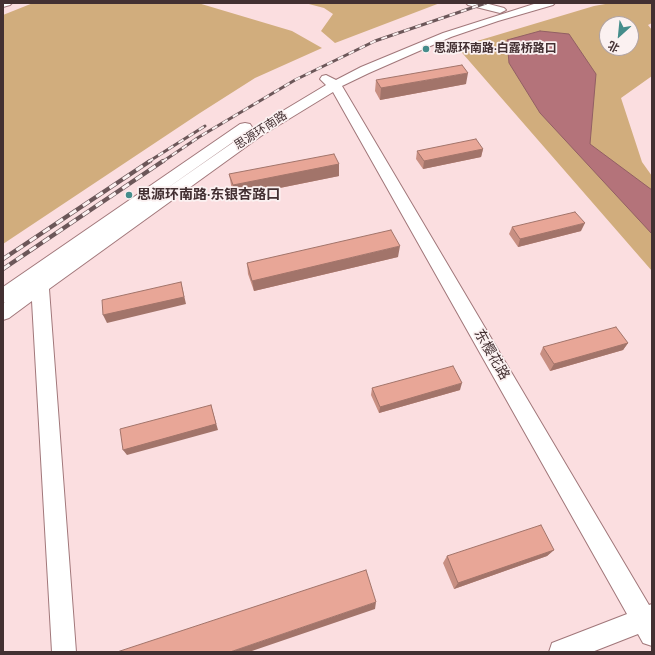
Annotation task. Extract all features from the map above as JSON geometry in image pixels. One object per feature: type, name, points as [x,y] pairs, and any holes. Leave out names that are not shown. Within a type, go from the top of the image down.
[{"type":"street","points":[[472,3],[500,10]]},
{"type":"street","name":"思源环南路","points":[[3,296],[35,282],[330,82],[374,56],[434,31],[522,3]]},
{"type":"street","name":"思源环南路","points":[[330,82],[447,35],[549,3]]},
{"type":"street","name":"东樱花路","points":[[330,82],[649,623]]},
{"type":"street","points":[[35,282],[64,652]]},
{"type":"street","name":"思源环南路","points":[[3,314],[35,282]]},
{"type":"street","points":[[561,652],[649,623]]},
{"type":"shaded area","points":[[33,3],[198,3],[292,31],[322,48],[255,78],[3,244],[3,15]]},
{"type":"shaded area","points":[[305,3],[440,3],[335,43],[321,31],[333,14],[324,8]]},
{"type":"shaded area","points":[[611,3],[652,3],[652,23],[648,25],[652,30],[652,76],[621,98],[642,162],[652,176],[652,271],[457,47],[594,6]]},
{"type":"shaded area","points":[[540,31],[569,34],[596,74],[590,144],[652,190],[652,234],[540,113],[509,63],[507,40]]},
{"type":"building","points":[[462,65],[468,73],[381,88],[376,80]]},
{"type":"building","points":[[476,139],[483,149],[424,161],[417,151]]},
{"type":"building","points":[[334,154],[339,164],[233,185],[229,174]]},
{"type":"building","points":[[575,212],[585,223],[520,239],[512,227]]},
{"type":"building","points":[[391,230],[400,246],[252,281],[247,263]]},
{"type":"building","points":[[181,282],[184,297],[103,315],[102,300]]},
{"type":"building","points":[[616,327],[628,343],[554,364],[543,347]]},
{"type":"building","points":[[453,366],[462,383],[380,407],[372,388]]},
{"type":"building","points":[[211,405],[216,424],[123,450],[120,429]]},
{"type":"building","points":[[541,525],[554,550],[458,583],[447,556]]},
{"type":"building","points":[[366,570],[376,602],[230,652],[117,652]]},
{"type":"railway","points":[[162,162],[199,137],[295,80],[375,41],[486,3]]},
{"type":"railway","points":[[148,162],[205,126]]},
{"type":"railway","points":[[3,259],[150,161]]},
{"type":"railway","points":[[3,269],[163,161]]},
{"type":"place","name":"思源环南路·白露桥路口","points":[[426,49]]},
{"type":"place","name":"思源环南路·东银杏路口","points":[[129,195]]}]
